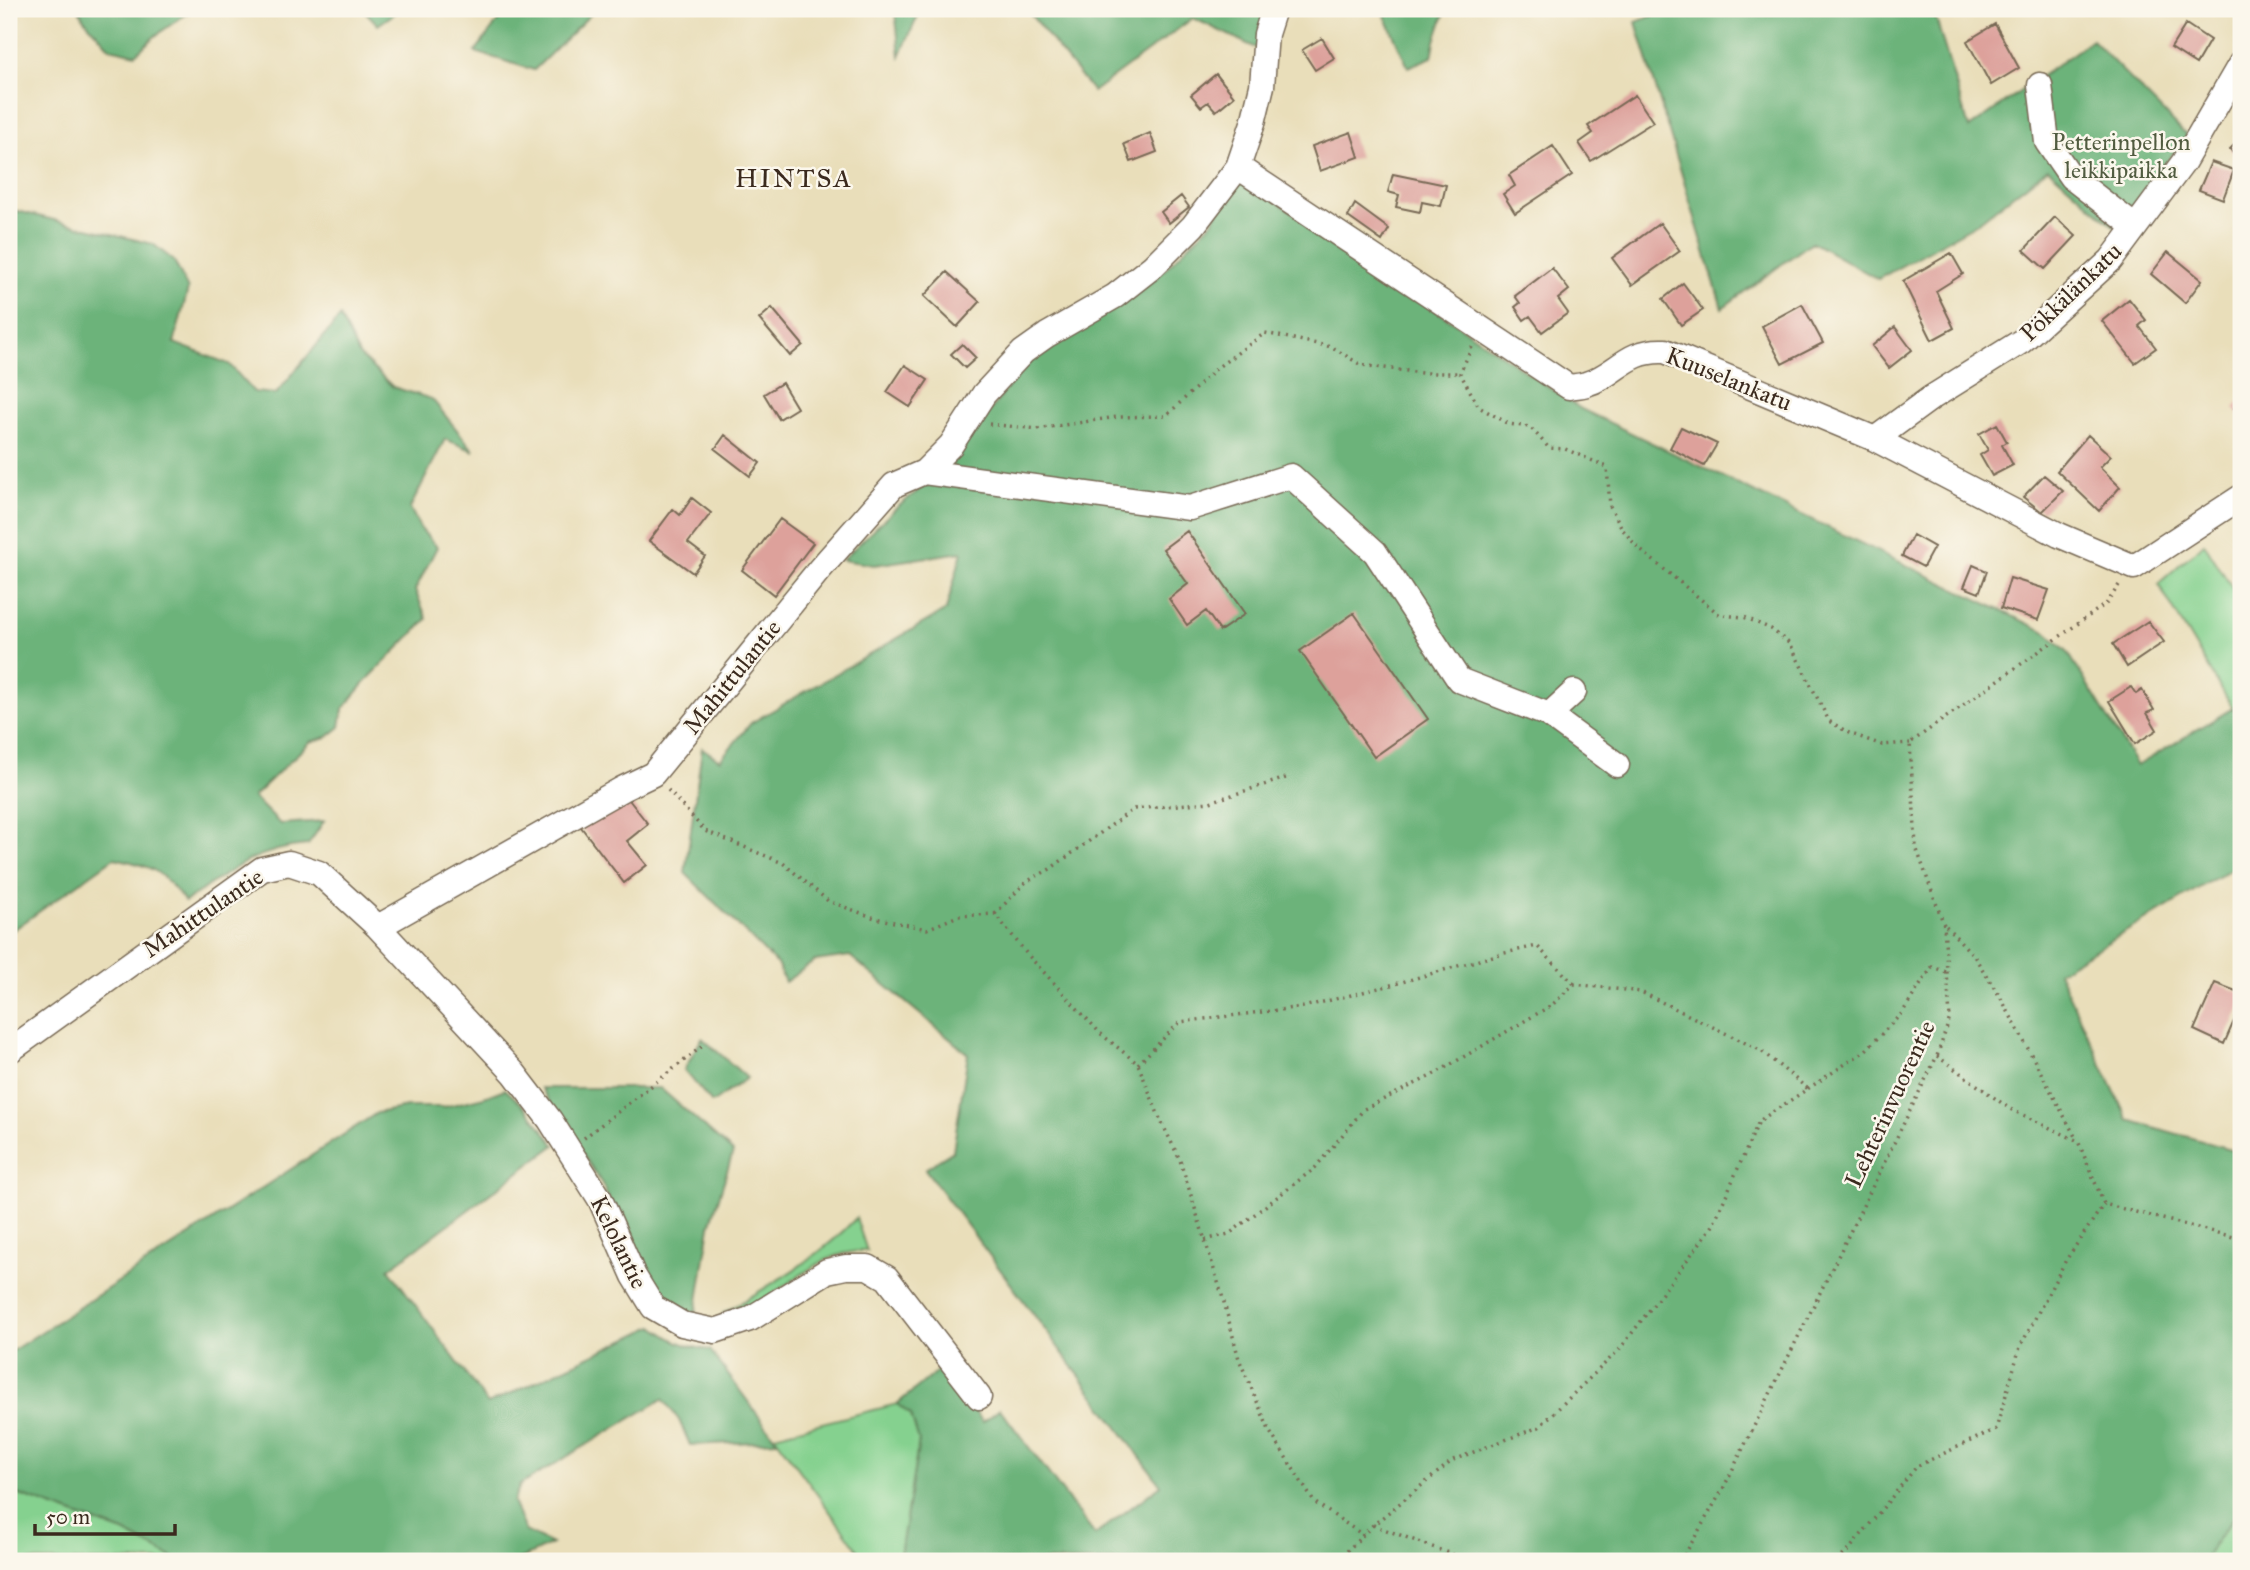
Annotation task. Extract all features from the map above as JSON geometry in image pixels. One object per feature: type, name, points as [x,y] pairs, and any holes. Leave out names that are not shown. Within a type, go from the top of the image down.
[{"type":"street","name":"Mahittulantie","points":[[9,1051],[262,869],[289,863],[319,873],[378,927],[653,774],[819,569],[894,485],[924,472],[951,445],[984,394],[1023,352],[1115,296],[1152,267],[1193,226],[1238,167],[1262,86],[1266,34],[1274,9]]},
{"type":"street","name":"Pökkälänkatu","points":[[1875,439],[1931,398],[2022,341],[2111,260],[2183,163],[2241,63]]},
{"type":"street","points":[[2040,85],[2047,142],[2071,177],[2136,227]]},
{"type":"street","name":"Kuuselankatu","points":[[1238,167],[1569,387],[1588,384],[1637,354],[1652,350],[1665,351],[1875,439],[2059,535],[2134,567]]},
{"type":"street","points":[[924,472],[1190,508],[1291,476],[1375,552],[1459,680],[1549,715],[1617,765]]},
{"type":"street","points":[[2134,567],[2241,497]]},
{"type":"street","points":[[1549,715],[1574,692]]},
{"type":"street","name":"Kelolantie","points":[[378,927],[514,1073],[550,1120],[600,1199],[634,1276],[653,1307],[682,1324],[715,1331],[750,1319],[827,1271],[846,1266],[869,1267],[887,1278],[979,1397]]},
{"type":"path","points":[[1460,373],[1480,329]]},
{"type":"path","points":[[987,424],[1037,429],[1117,417],[1166,416],[1218,367],[1265,333],[1332,347],[1361,365],[1422,373],[1460,373]]},
{"type":"path","points":[[1460,373],[1479,407],[1509,424],[1530,427],[1549,448],[1565,449],[1607,467],[1610,506],[1637,548],[1720,615],[1744,617],[1771,629],[1790,644],[1829,721],[1849,733],[1882,745],[1910,743],[2107,603],[2134,567]]},
{"type":"path","name":"Lehterinvuorentie","points":[[1681,1561],[1723,1489],[1937,1056],[1950,1018],[1944,925],[1916,847],[1910,743]]},
{"type":"path","points":[[653,774],[705,831],[783,863],[828,901],[875,918],[927,929],[958,916],[995,914],[1026,883],[1134,809],[1210,802],[1289,777]]},
{"type":"path","points":[[995,914],[1027,954],[1100,1033],[1138,1064],[1180,1160],[1239,1359],[1270,1432],[1314,1502],[1363,1535]]},
{"type":"path","points":[[1944,925],[1974,956],[1995,989],[2078,1141],[2104,1204]]},
{"type":"path","points":[[1138,1064],[1180,1023],[1303,1007],[1537,946],[1574,984],[1641,992],[1760,1050],[1808,1089]]},
{"type":"path","points":[[1337,1561],[1373,1525],[1452,1460],[1539,1427],[1620,1349],[1712,1227],[1759,1121],[1865,1051],[1902,1013],[1932,967],[1947,972]]},
{"type":"path","points":[[1205,1240],[1229,1234],[1315,1168],[1364,1109],[1431,1076],[1552,1005],[1574,984]]},
{"type":"path","points":[[569,1150],[704,1045]]},
{"type":"path","points":[[1937,1056],[2010,1109],[2078,1141]]},
{"type":"path","points":[[2104,1204],[2241,1239]]},
{"type":"path","points":[[1837,1561],[1917,1466],[1996,1429],[2020,1347],[2066,1260],[2104,1204]]},
{"type":"path","points":[[1373,1525],[1470,1561]]},
{"type":"green space","points":[[79,9],[193,9],[155,36],[136,54],[110,48],[83,18]]},
{"type":"green space","points":[[363,9],[401,9],[378,25]]},
{"type":"green space","points":[[507,9],[596,9],[534,70],[475,52]]},
{"type":"green space","points":[[895,9],[921,9],[900,56]]},
{"type":"green space","points":[[1026,9],[1267,9],[1262,51],[1193,18],[1093,92]]},
{"type":"green space","points":[[1382,9],[1446,9],[1432,57],[1408,67]]},
{"type":"green space","name":"Petterinpellon leikkipaikka","points":[[1670,9],[1933,9],[1969,128],[2092,40],[2187,136],[2115,227],[2048,168],[1976,224],[1878,279],[1812,242],[1722,308],[1636,22]]},
{"type":"green space","points":[[1238,175],[1581,409],[2046,632],[2067,651],[2137,766],[2233,708],[2241,722],[2241,863],[2058,972],[2128,1120],[2241,1152],[2241,1507],[2202,1561],[899,1561],[919,1441],[911,1415],[897,1404],[941,1368],[983,1422],[1000,1409],[1095,1535],[1161,1485],[925,1169],[953,1151],[968,1054],[850,956],[815,961],[785,982],[777,964],[685,873],[702,748],[720,760],[751,723],[946,610],[962,552],[874,565],[842,560],[895,509],[949,466],[1016,376],[1042,349],[1165,269],[1212,222]]},
{"type":"green space","points":[[9,209],[153,244],[174,261],[188,289],[174,343],[229,364],[254,392],[276,394],[340,317],[359,355],[393,387],[432,399],[474,451],[445,439],[410,508],[420,528],[437,547],[415,590],[427,619],[343,709],[340,727],[327,737],[310,742],[253,797],[280,824],[324,821],[308,845],[289,847],[256,857],[228,872],[185,902],[155,871],[114,858],[9,933]]},
{"type":"green space","points":[[2204,543],[2241,602],[2241,722],[2158,584]]},
{"type":"green space","points":[[702,1038],[747,1078],[712,1103],[684,1070]]},
{"type":"green space","points":[[541,1088],[660,1088],[733,1152],[710,1226],[696,1313],[670,1307],[651,1291],[602,1184]]},
{"type":"green space","points":[[505,1089],[527,1109],[555,1145],[389,1269],[488,1404],[654,1326],[680,1343],[710,1350],[777,1441],[690,1445],[679,1420],[663,1399],[520,1485],[513,1502],[525,1531],[552,1544],[516,1561],[179,1561],[124,1532],[9,1491],[9,1353],[377,1113],[407,1107],[444,1107]]},
{"type":"green space","points":[[856,1218],[867,1251],[837,1255],[759,1302],[722,1314],[810,1259]]},
{"type":"green space","points":[[897,1404],[911,1415],[919,1441],[899,1561],[866,1561],[774,1435]]},
{"type":"green space","points":[[9,1491],[124,1532],[179,1561],[13,1561],[9,1559]]},
{"type":"green space","points":[[2241,1507],[2241,1557],[2238,1561],[2202,1561]]},
{"type":"building","points":[[1995,24],[2019,68],[1991,85],[1967,41]]},
{"type":"building","points":[[2186,24],[2210,40],[2196,64],[2171,48]]},
{"type":"building","points":[[1322,38],[1334,58],[1315,70],[1302,50]]},
{"type":"building","points":[[1216,74],[1234,96],[1216,111],[1208,102],[1201,107],[1191,95]]},
{"type":"building","points":[[1635,95],[1653,122],[1591,161],[1579,143],[1593,133],[1588,126]]},
{"type":"building","points":[[1351,132],[1359,157],[1320,171],[1312,146]]},
{"type":"building","points":[[1150,133],[1157,152],[1131,162],[1124,144]]},
{"type":"building","points":[[2241,138],[2241,163],[2230,149]]},
{"type":"building","points":[[1553,146],[1572,175],[1515,213],[1503,194],[1515,186],[1509,175]]},
{"type":"building","points":[[2211,162],[2234,170],[2223,199],[2199,190]]},
{"type":"building","points":[[1393,174],[1446,185],[1441,206],[1422,202],[1420,212],[1396,207],[1399,195],[1388,192]]},
{"type":"building","points":[[1181,196],[1189,207],[1169,223],[1161,212]]},
{"type":"building","points":[[1355,204],[1389,229],[1382,241],[1348,217]]},
{"type":"building","points":[[2055,217],[2076,236],[2045,269],[2024,250]]},
{"type":"building","points":[[1660,223],[1680,251],[1632,285],[1612,258]]},
{"type":"building","points":[[2168,252],[2202,280],[2185,303],[2151,274]]},
{"type":"building","points":[[1951,253],[1963,274],[1936,291],[1954,328],[1932,340],[1903,281]]},
{"type":"building","points":[[1552,268],[1569,290],[1558,299],[1568,313],[1542,332],[1530,316],[1524,320],[1515,307],[1520,303],[1515,296]]},
{"type":"building","points":[[947,272],[980,302],[957,327],[924,296]]},
{"type":"building","points":[[1683,283],[1703,310],[1681,325],[1663,299]]},
{"type":"building","points":[[2129,299],[2146,320],[2139,326],[2156,348],[2135,363],[2102,321]]},
{"type":"building","points":[[1802,304],[1823,343],[1782,364],[1762,326]]},
{"type":"building","points":[[772,308],[803,345],[790,356],[759,319]]},
{"type":"building","points":[[1895,327],[1912,350],[1889,368],[1872,346]]},
{"type":"building","points":[[962,344],[976,358],[965,368],[951,354]]},
{"type":"building","points":[[905,365],[928,380],[910,407],[887,392]]},
{"type":"building","points":[[782,383],[797,408],[779,419],[764,394]]},
{"type":"building","points":[[2241,401],[2241,417],[2234,408]]},
{"type":"building","points":[[1997,424],[2007,442],[2002,445],[2013,465],[1992,476],[1980,455],[1988,450],[1979,434]]},
{"type":"building","points":[[1681,427],[1717,444],[1704,466],[1670,448]]},
{"type":"building","points":[[725,435],[760,463],[750,476],[715,449]]},
{"type":"building","points":[[2088,435],[2111,456],[2100,467],[2120,487],[2099,511],[2057,471]]},
{"type":"building","points":[[2044,475],[2063,491],[2042,512],[2023,497]]},
{"type":"building","points":[[692,498],[711,513],[688,543],[705,556],[693,573],[649,541],[673,509],[680,515]]},
{"type":"building","points":[[780,519],[813,543],[774,595],[742,570]]},
{"type":"building","points":[[1187,531],[1245,614],[1220,631],[1206,611],[1187,625],[1169,599],[1188,584],[1163,549]]},
{"type":"building","points":[[1913,535],[1934,547],[1923,567],[1902,556]]},
{"type":"building","points":[[1973,565],[1987,571],[1979,593],[1964,587]]},
{"type":"building","points":[[2010,578],[2049,590],[2038,620],[2001,608]]},
{"type":"building","points":[[1354,613],[1428,719],[1374,757],[1300,651]]},
{"type":"building","points":[[2148,621],[2164,642],[2127,667],[2113,644]]},
{"type":"building","points":[[2131,687],[2136,694],[2142,690],[2154,710],[2147,713],[2157,730],[2135,744],[2109,701]]},
{"type":"building","points":[[626,796],[648,824],[627,841],[647,865],[624,883],[581,827],[616,799]]},
{"type":"building","points":[[2215,983],[2241,993],[2241,1005],[2224,1044],[2194,1030]]},
{"type":"district","name":"HINTSA","points":[[794,178]]}]
